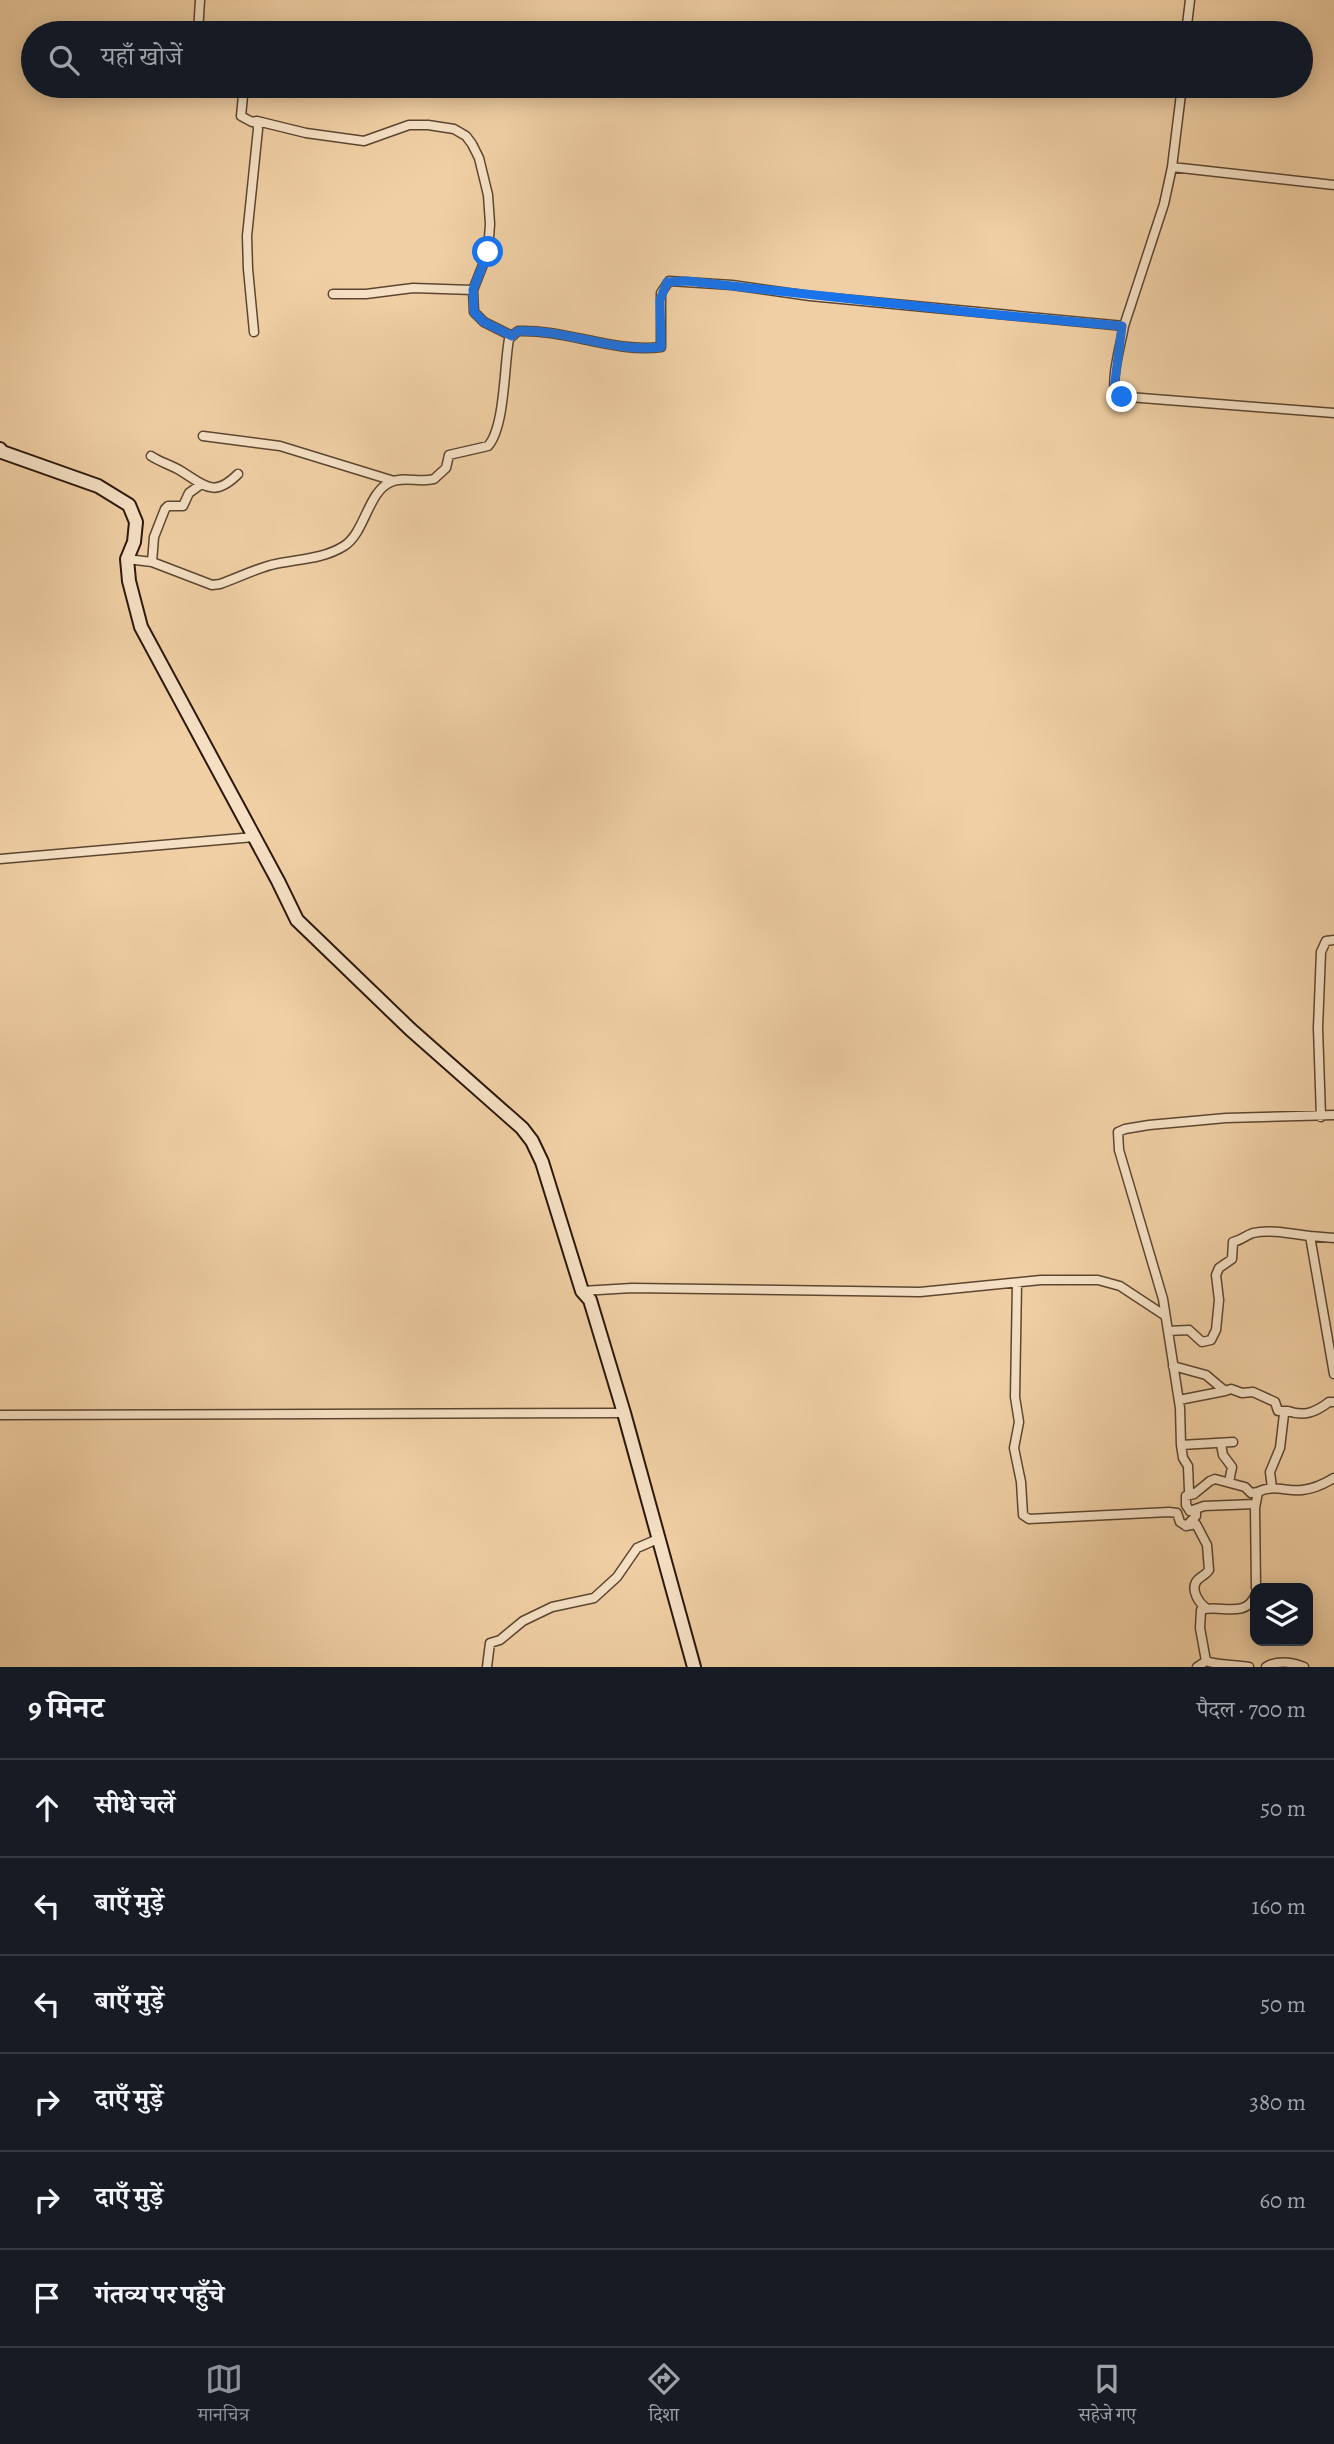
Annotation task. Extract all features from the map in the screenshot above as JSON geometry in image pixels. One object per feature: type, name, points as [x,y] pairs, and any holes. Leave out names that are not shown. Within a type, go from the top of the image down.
[{"type":"street","points":[[199,21],[200,0]]},
{"type":"street","points":[[1187,21],[1190,0]]},
{"type":"street","points":[[243,98],[241,116],[252,122],[293,128],[306,133],[364,141],[409,125],[428,125],[454,129],[466,136],[479,158],[488,195],[491,224],[488,252],[471,299],[477,317],[512,336]]},
{"type":"street","points":[[1181,98],[1172,167],[1164,204],[1124,326],[1115,378],[1116,396],[1334,413]]},
{"type":"street","points":[[254,332],[247,236],[257,121]]},
{"type":"street","points":[[1172,167],[1334,185]]},
{"type":"street","points":[[203,436],[280,446],[394,481],[434,479],[446,468],[449,456],[491,443],[499,423],[509,339],[518,331],[542,331],[595,341],[648,348],[661,347],[661,293],[667,282],[672,281],[1124,326]]},
{"type":"street","points":[[332,294],[366,294],[413,288],[473,290]]},
{"type":"street","points":[[0,449],[97,486],[129,505],[136,522],[134,542],[127,559],[130,592],[141,627],[297,920],[410,1029],[522,1128],[533,1141],[582,1291],[590,1300],[660,1538],[694,1667]]},
{"type":"street","points":[[151,456],[179,470],[200,485],[221,487],[238,474]]},
{"type":"street","points":[[127,559],[152,562],[212,585],[268,566],[326,554],[344,546],[355,535],[379,494],[386,485],[394,481]]},
{"type":"street","points":[[152,562],[154,537],[166,506],[183,506],[188,493],[200,485]]},
{"type":"street","points":[[0,859],[254,838]]},
{"type":"street","points":[[1321,1117],[1318,1028],[1321,952],[1326,941],[1334,940]]},
{"type":"street","points":[[1194,1494],[1189,1491],[1188,1466],[1183,1458],[1179,1400],[1163,1307],[1119,1150],[1118,1132],[1137,1127],[1215,1119],[1334,1115]]},
{"type":"street","points":[[1168,1331],[1189,1330],[1202,1342],[1211,1340],[1216,1330],[1219,1300],[1216,1275],[1219,1268],[1232,1259],[1233,1242],[1262,1232],[1334,1238]]},
{"type":"street","points":[[1310,1236],[1334,1374]]},
{"type":"street","points":[[582,1291],[632,1288],[920,1292],[1057,1280],[1107,1281],[1163,1307]]},
{"type":"street","points":[[1017,1283],[1015,1397],[1019,1422],[1014,1448],[1020,1475],[1023,1516],[1029,1519],[1177,1513],[1180,1522],[1186,1526],[1196,1524],[1208,1545],[1209,1570],[1197,1581],[1195,1588],[1199,1602],[1206,1608]]},
{"type":"street","points":[[1173,1366],[1206,1376],[1225,1391]]},
{"type":"street","points":[[1179,1400],[1231,1390],[1253,1392],[1275,1402],[1278,1411],[1299,1415],[1332,1402]]},
{"type":"street","points":[[1272,1488],[1273,1479],[1270,1472],[1280,1448],[1282,1418],[1288,1411]]},
{"type":"street","points":[[0,1415],[624,1413]]},
{"type":"street","points":[[1181,1445],[1233,1442]]},
{"type":"street","points":[[1221,1444],[1223,1455],[1232,1468],[1229,1482]]},
{"type":"street","points":[[1190,1511],[1186,1505],[1186,1496],[1194,1494],[1210,1481],[1229,1482],[1245,1487],[1251,1493],[1272,1488],[1295,1491],[1311,1489],[1334,1478]]},
{"type":"street","points":[[1256,1583],[1255,1504],[1258,1492]]},
{"type":"street","points":[[1190,1511],[1204,1506],[1255,1504]]},
{"type":"street","points":[[1186,1526],[1196,1516],[1196,1511],[1190,1511]]},
{"type":"street","points":[[487,1667],[490,1643],[500,1640],[523,1621],[552,1607],[594,1598],[617,1577],[637,1548],[660,1538]]},
{"type":"street","points":[[1206,1661],[1200,1611],[1206,1608],[1243,1609],[1250,1604]]},
{"type":"street","points":[[1197,1667],[1206,1661]]},
{"type":"street","points":[[1206,1661],[1215,1665],[1226,1663],[1249,1667]]},
{"type":"street","points":[[1266,1667],[1270,1664],[1304,1667]]},
{"type":"route","points":[[488,252],[473,290],[471,299],[474,312],[484,322],[512,336],[518,331],[542,331],[648,348],[661,347],[660,300],[667,282],[732,285],[810,296],[1124,326],[1114,389],[1116,396],[1122,397]]}]
